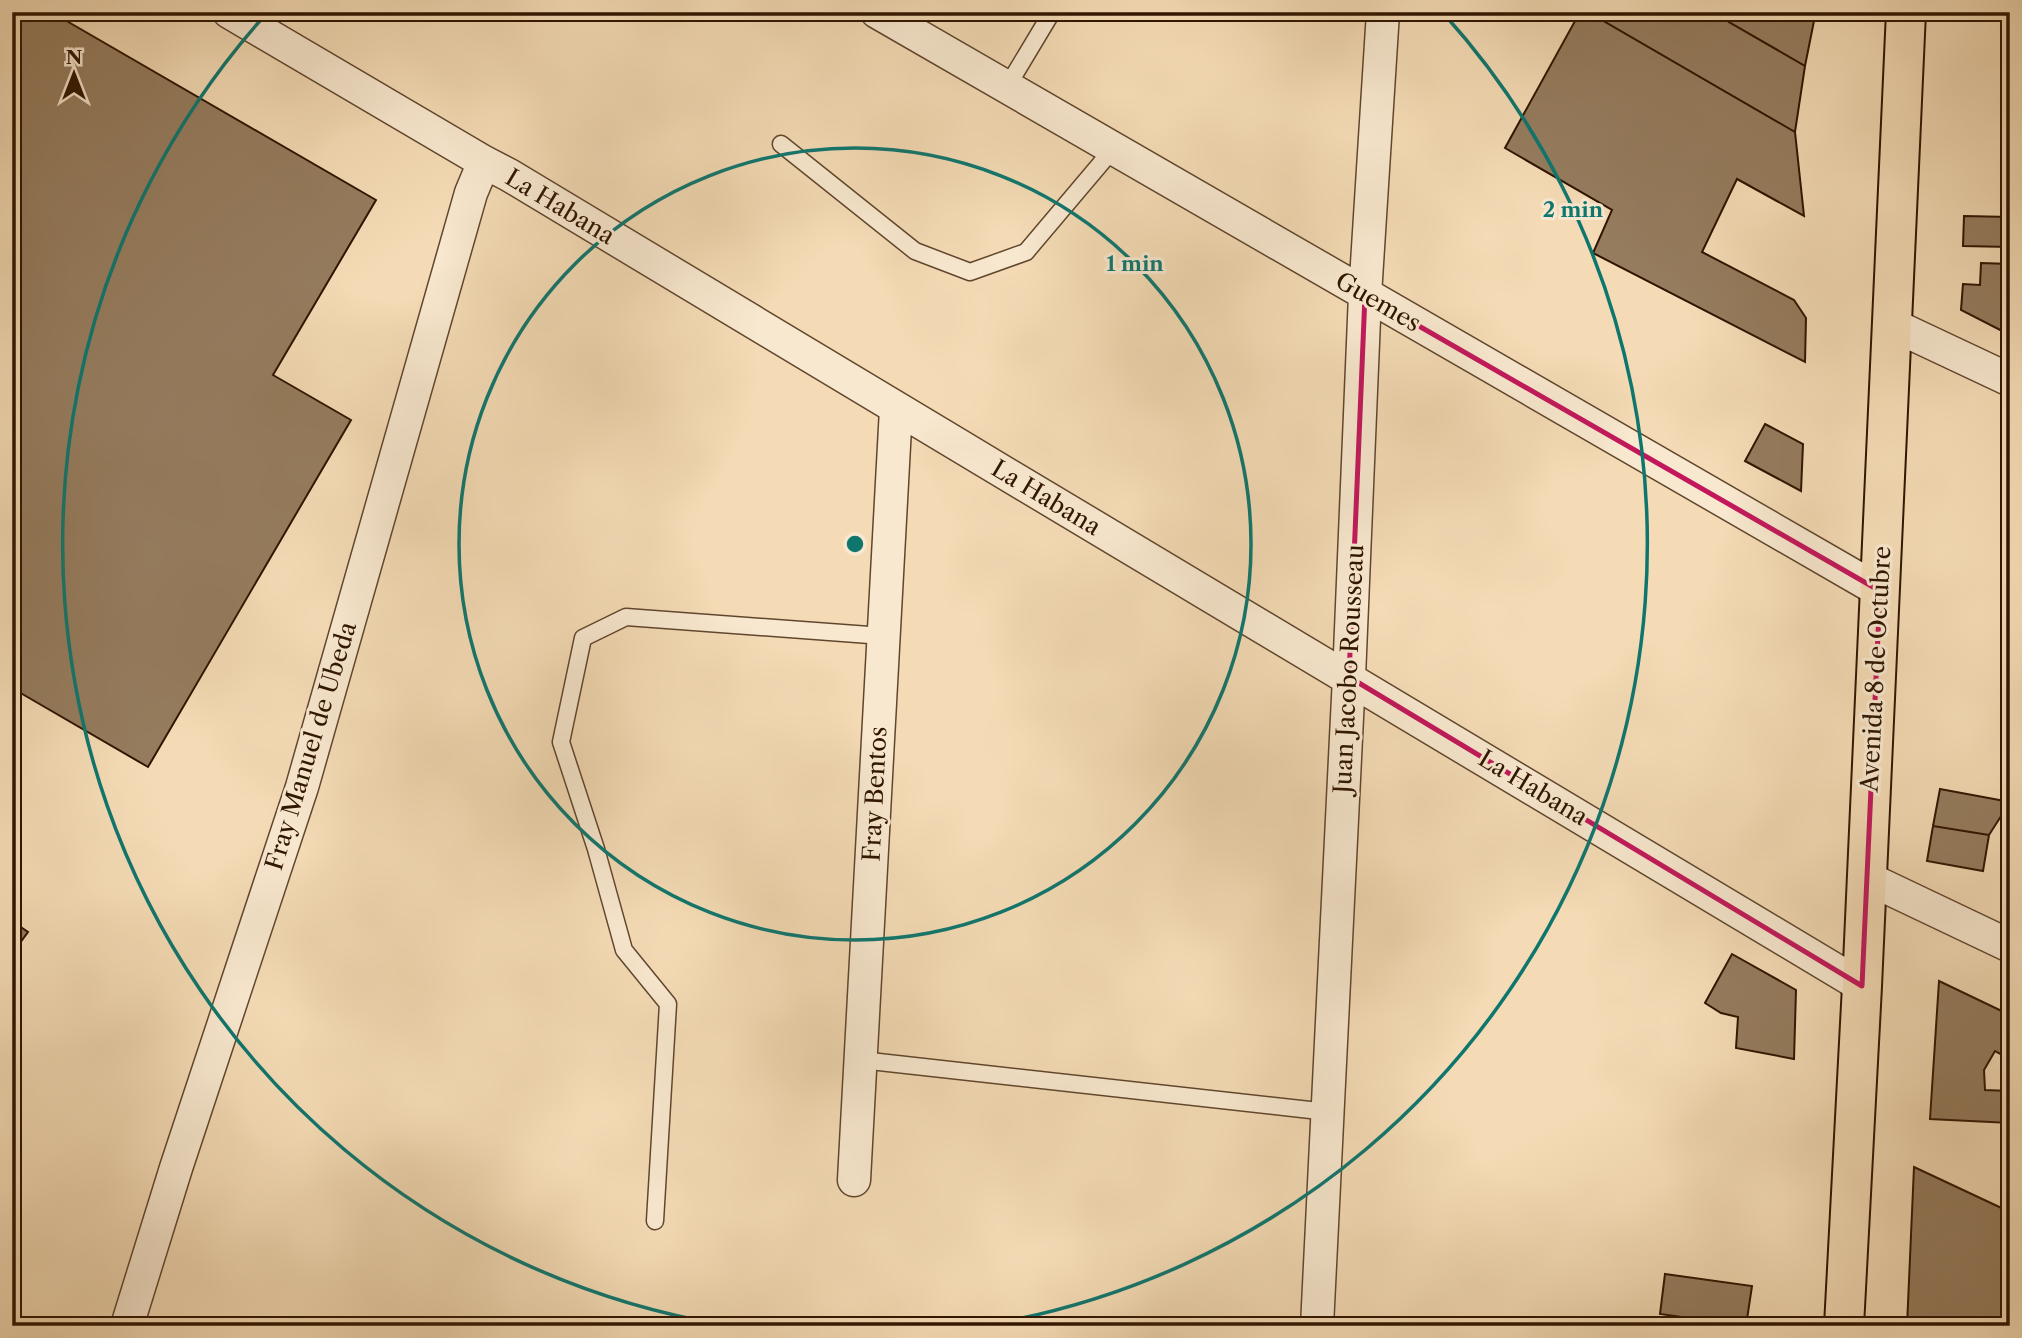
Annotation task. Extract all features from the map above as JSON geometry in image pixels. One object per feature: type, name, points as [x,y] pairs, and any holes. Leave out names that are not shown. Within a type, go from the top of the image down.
[{"type":"main road","name":"Avenida 8 de Octubre","points":[[1844,1326],[1863,986],[1906,12]]},
{"type":"street","name":"La Habana","points":[[229,12],[520,182],[895,409],[1349,677],[1863,986]]},
{"type":"street","name":"Guemes","points":[[877,12],[1880,591]]},
{"type":"street","name":"Juan Jacobo Rousseau","points":[[1317,1326],[1365,295],[1383,12]]},
{"type":"street","name":"Fray Manuel de Ubeda","points":[[127,1326],[176,1168],[302,787],[471,192],[484,162]]},
{"type":"street","points":[[1891,324],[2010,380]]},
{"type":"street","name":"Fray Bentos","points":[[854,1180],[895,409]]},
{"type":"street","points":[[1867,878],[2010,946]]},
{"type":"lane","points":[[1007,87],[1052,12]]},
{"type":"lane","points":[[781,144],[915,251],[970,272],[1026,252],[1113,149]]},
{"type":"lane","points":[[655,1221],[668,1004],[625,950],[561,742],[583,638],[626,617],[883,636]]},
{"type":"lane","points":[[861,1060],[1328,1112]]},
{"type":"highlighted area","points":[[1365,295],[1880,591],[1862,986],[1349,677]]},
{"type":"building","points":[[12,12],[51,12],[376,200],[273,375],[351,420],[148,767],[12,688]]},
{"type":"building","points":[[1580,12],[1588,12],[1795,132],[1804,216],[1737,179],[1702,252],[1794,300],[1806,318],[1805,362],[1593,253],[1612,210],[1505,148]]},
{"type":"building","points":[[1588,12],[1712,12],[1805,66],[1795,132]]},
{"type":"building","points":[[1734,12],[1800,12],[1814,21],[1805,66],[1729,22]]},
{"type":"building","points":[[1800,12],[1816,12],[1814,21]]},
{"type":"building","points":[[1964,216],[2010,217],[2010,247],[1963,246]]},
{"type":"building","points":[[1981,263],[2010,264],[2010,335],[1961,310],[1963,284],[1980,285]]},
{"type":"building","points":[[1765,424],[1803,444],[1801,491],[1745,461]]},
{"type":"building","points":[[1940,789],[2010,802],[1989,835],[1933,826]]},
{"type":"building","points":[[1933,826],[1989,835],[1983,871],[1927,861]]},
{"type":"building","points":[[12,921],[28,932],[12,954]]},
{"type":"building","points":[[1732,954],[1796,990],[1794,1059],[1736,1048],[1738,1017],[1721,1013],[1705,1003]]},
{"type":"building","points":[[1939,981],[2010,1015],[2010,1059],[1995,1051],[1984,1070],[1985,1090],[2010,1091],[2010,1123],[1930,1119]]},
{"type":"building","points":[[1914,1167],[2010,1212],[2010,1326],[1907,1326]]},
{"type":"building","points":[[1665,1274],[1752,1286],[1746,1326],[1660,1314]]}]
